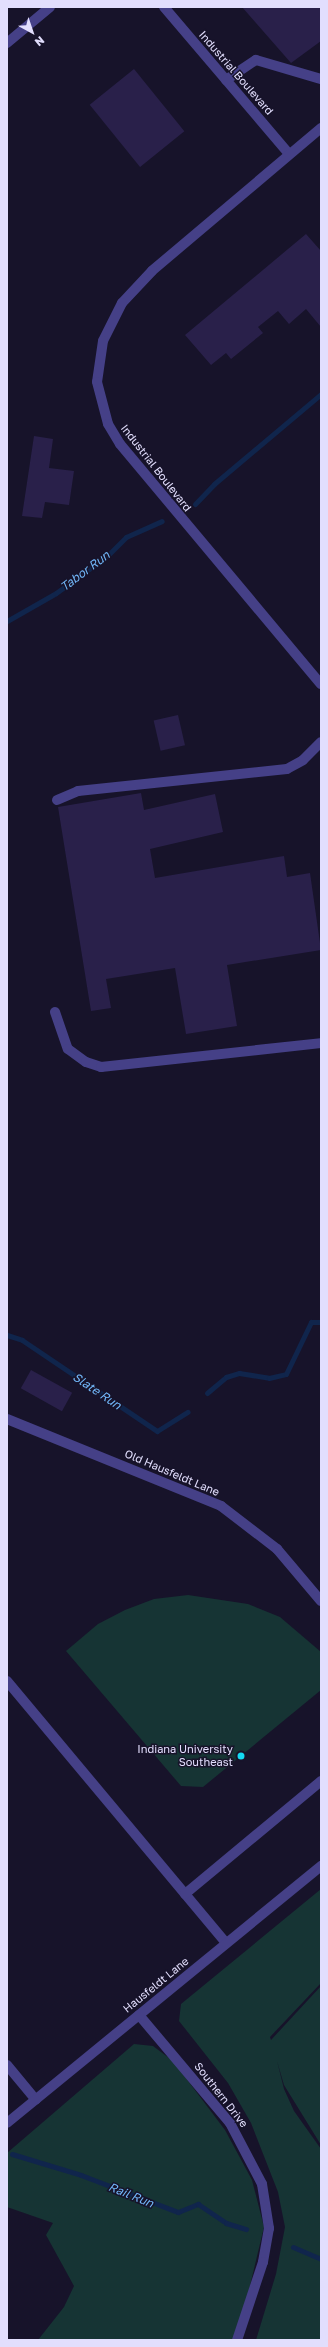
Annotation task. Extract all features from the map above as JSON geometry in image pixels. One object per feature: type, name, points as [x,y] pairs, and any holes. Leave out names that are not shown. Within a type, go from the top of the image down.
[{"type":"street","points":[[7,43],[50,7]]},
{"type":"street","name":"Industrial Boulevard","points":[[166,8],[289,154]]},
{"type":"street","points":[[226,80],[256,60],[321,79]]},
{"type":"street","name":"Industrial Boulevard","points":[[321,128],[152,271],[122,303],[103,341],[97,382],[108,424],[120,444],[321,684]]},
{"type":"street","points":[[57,800],[78,791],[287,769],[303,760],[321,742]]},
{"type":"street","points":[[56,1012],[68,1049],[86,1062],[101,1067],[321,1043]]},
{"type":"street","name":"Old Hausfeldt Lane","points":[[7,1419],[221,1506],[277,1549],[321,1601]]},
{"type":"street","points":[[7,1681],[226,1943]]},
{"type":"street","points":[[185,1894],[321,1781]]},
{"type":"street","name":"Hausfeldt Lane","points":[[8,2121],[36,2100],[321,1866]]},
{"type":"street","name":"Southern Drive","points":[[139,2015],[230,2123],[262,2184],[268,2206],[266,2245],[237,2340]]},
{"type":"street","points":[[7,2065],[36,2100]]},
{"type":"green space","points":[[188,1595],[248,1604],[280,1617],[321,1652],[321,1690],[203,1787],[181,1786],[66,1651],[98,1624],[125,1610],[154,1599]]},
{"type":"green space","points":[[321,1889],[321,1983],[270,2037],[271,2040],[321,1986],[321,2145],[284,2085],[277,2061],[284,2089],[294,2111],[321,2149],[321,2340],[256,2340],[276,2274],[285,2227],[278,2192],[251,2123],[228,2083],[179,2021],[181,2004]]},
{"type":"green space","points":[[134,2044],[153,2046],[173,2061],[225,2130],[252,2180],[264,2227],[237,2340],[38,2340],[64,2307],[74,2286],[46,2235],[53,2223],[7,2207],[7,2153]]},
{"type":"building","points":[[242,7],[321,7],[321,41],[291,63]]},
{"type":"building","points":[[134,69],[184,131],[140,167],[90,105]]},
{"type":"building","points":[[306,234],[321,251],[321,327],[306,309],[289,324],[278,311],[258,327],[263,333],[231,359],[226,353],[211,365],[185,335]]},
{"type":"building","points":[[34,436],[53,439],[49,468],[74,471],[69,505],[45,502],[42,518],[22,516]]},
{"type":"building","points":[[178,715],[185,745],[161,751],[154,721]]},
{"type":"building","points":[[141,793],[144,810],[215,794],[223,832],[150,849],[155,878],[284,856],[287,877],[310,873],[321,950],[227,965],[237,1026],[186,1034],[175,968],[106,979],[111,1008],[91,1011],[58,807]]},
{"type":"building","points":[[31,1370],[72,1393],[62,1411],[21,1388]]},
{"type":"waterway","name":"Tabor Run","points":[[195,504],[214,484],[321,394]]},
{"type":"waterway","name":"Tabor Run","points":[[7,621],[56,593],[107,556],[126,537],[162,521]]},
{"type":"waterway","name":"Slate Run","points":[[207,1393],[226,1377],[239,1373],[269,1378],[286,1374],[311,1322],[321,1322]]},
{"type":"waterway","name":"Slate Run","points":[[7,1335],[22,1340],[157,1431],[187,1412]]},
{"type":"waterway","name":"Rail Run","points":[[12,2154],[81,2175],[178,2212],[198,2204],[226,2223],[246,2229]]},
{"type":"waterway","name":"Rail Run","points":[[293,2247],[321,2259]]},
{"type":"place","name":"Indiana University Southeast","points":[[241,1756]]}]
